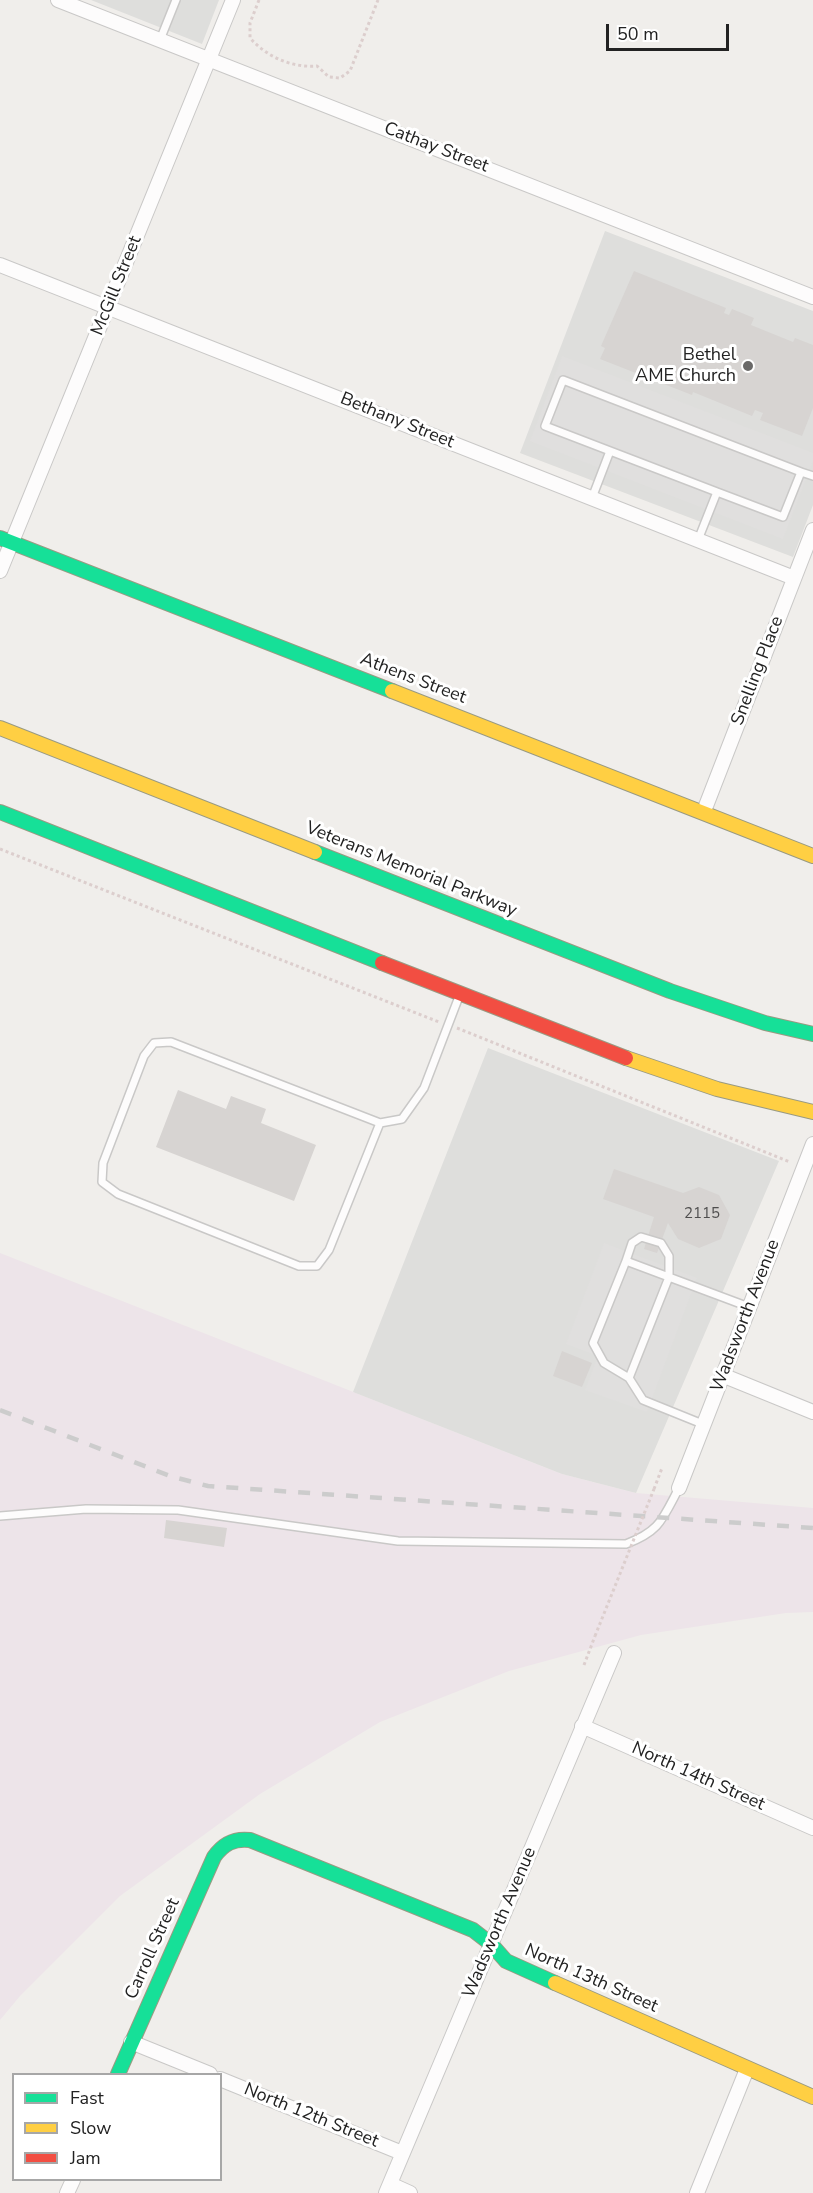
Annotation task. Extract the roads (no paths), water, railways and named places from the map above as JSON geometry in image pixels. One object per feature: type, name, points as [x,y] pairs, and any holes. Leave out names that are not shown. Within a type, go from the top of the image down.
[{"type":"street","name":"Cathay Street","points":[[58,0],[813,297]]},
{"type":"street","name":"McGill Street","points":[[0,571],[6,541],[108,308],[233,0]]},
{"type":"street","name":"Bethany Street","points":[[0,265],[794,578]]},
{"type":"street","name":"Snelling Place","points":[[704,811],[813,530]]},
{"type":"street","name":"Athens Street","points":[[6,541],[704,811],[813,856]]},
{"type":"street","name":"Veterans Memorial Parkway","points":[[0,728],[670,992],[765,1023],[813,1034]]},
{"type":"street","points":[[0,812],[663,1073],[735,1094],[813,1112]]},
{"type":"street","name":"Wadsworth Avenue","points":[[679,1488],[749,1307],[807,1174],[813,1144]]},
{"type":"street","points":[[722,1375],[813,1412]]},
{"type":"street","name":"Wadsworth Avenue","points":[[388,2189],[614,1653]]},
{"type":"street","name":"North 14th Street","points":[[582,1726],[813,1828]]},
{"type":"street","name":"North 13th Street","points":[[228,1842],[240,1838],[250,1840],[473,1930],[491,1944],[506,1961],[813,2097]]},
{"type":"street","name":"Carroll Street","points":[[118,2073],[214,1857],[228,1842]]},
{"type":"street","points":[[131,2042],[208,2073]]},
{"type":"street","points":[[697,2193],[747,2069]]},
{"type":"street","name":"North 12th Street","points":[[222,2080],[402,2153]]},
{"type":"street","points":[[388,2189],[410,2193]]},
{"type":"lane","points":[[160,40],[176,0]]},
{"type":"lane","points":[[801,471],[783,517],[545,426],[563,380],[801,471],[813,476]]},
{"type":"lane","points":[[592,498],[610,451]]},
{"type":"lane","points":[[698,540],[717,492]]},
{"type":"lane","points":[[380,1123],[330,1250],[317,1266],[299,1266],[118,1194],[102,1182],[103,1163],[144,1056],[154,1043],[171,1042],[380,1123],[402,1119],[424,1088],[460,994]]},
{"type":"lane","points":[[629,1378],[669,1277],[669,1256],[661,1243],[640,1237],[632,1243],[593,1343],[604,1363],[629,1378],[643,1400],[705,1425]]},
{"type":"lane","points":[[626,1262],[749,1307]]},
{"type":"lane","points":[[0,1516],[86,1509],[178,1510],[398,1541],[626,1544],[648,1535],[664,1517],[679,1488]]},
{"type":"railway","points":[[0,1410],[170,1476],[208,1486],[813,1528]]},
{"type":"place","name":"Bethel AME Church","points":[[748,366]]}]
